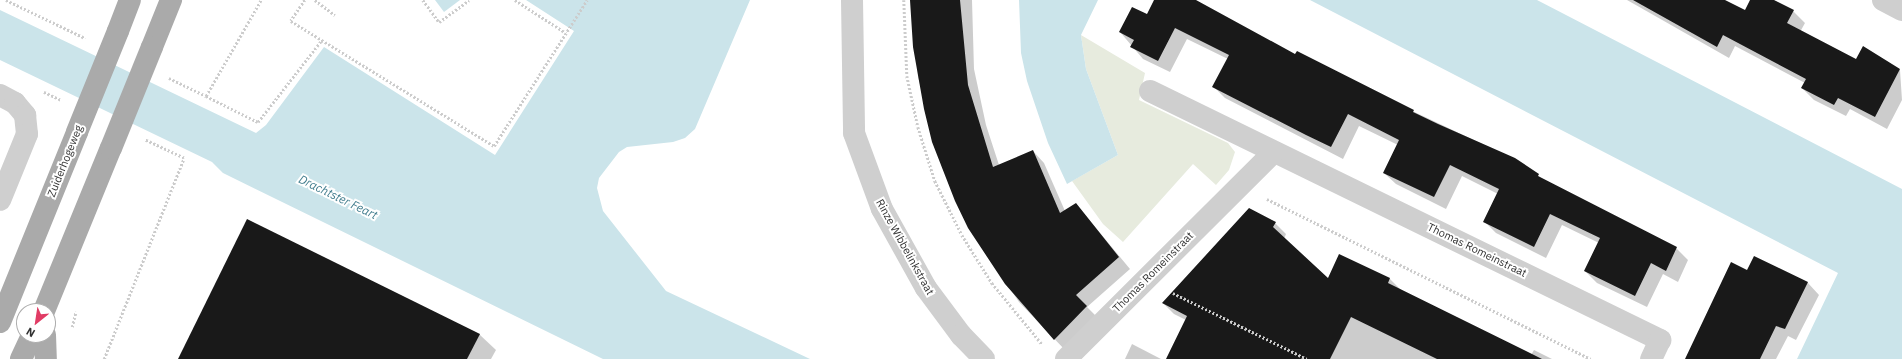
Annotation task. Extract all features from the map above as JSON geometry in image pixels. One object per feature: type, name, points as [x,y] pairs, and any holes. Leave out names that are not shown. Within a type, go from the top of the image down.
[{"type":"main road","name":"Zuiderhogeweg","points":[[0,322],[130,0]]},
{"type":"main road","points":[[47,303],[171,0]]},
{"type":"main road","points":[[21,359],[28,343]]},
{"type":"main road","points":[[45,343],[46,359]]},
{"type":"street","name":"Rinze Wibbelinkstraat","points":[[852,0],[854,133],[880,203],[926,288],[961,335],[984,359]]},
{"type":"street","points":[[1883,0],[1902,10]]},
{"type":"street","name":"Thomas Romeinstraat","points":[[1150,91],[1660,340],[1651,359]]},
{"type":"street","points":[[0,200],[28,134],[25,115],[8,99]]},
{"type":"street","name":"Thomas Romeinstraat","points":[[1066,359],[1274,152]]},
{"type":"path","points":[[305,0],[291,21],[321,41],[494,146],[587,0]]},
{"type":"path","points":[[315,0],[334,15]]},
{"type":"path","points":[[423,0],[439,22],[469,0]]},
{"type":"path","points":[[515,0],[566,34]]},
{"type":"path","points":[[904,0],[908,76],[918,127],[935,181],[962,235],[992,283],[1046,348]]},
{"type":"path","points":[[206,96],[258,122],[321,41]]},
{"type":"path","points":[[1239,186],[1591,359]]},
{"type":"path","points":[[1145,280],[1307,359]]},
{"type":"shaded area","points":[[1081,35],[1145,73],[1139,100],[1228,143],[1235,152],[1229,170],[1216,185],[1193,164],[1123,242],[1103,224],[1072,181],[1118,155],[1086,69]]},
{"type":"water","points":[[435,0],[460,0],[444,12]]},
{"type":"water","name":"Drachtster Feart","points":[[526,0],[750,0],[695,129],[685,138],[673,142],[627,147],[619,152],[599,178],[597,188],[603,211],[666,291],[810,359],[603,359],[223,173],[212,162],[0,60],[0,10],[256,133],[266,125],[324,47],[495,155],[574,31]]},
{"type":"water","points":[[1019,0],[1098,0],[1081,35],[1086,69],[1118,155],[1067,184],[1048,143],[1027,81],[1021,53]]},
{"type":"water","points":[[1310,0],[1537,0],[1902,189],[1902,359],[1797,359],[1838,273]]},
{"type":"building","points":[[910,0],[960,0],[968,85],[993,167],[1033,150],[1060,213],[1076,203],[1119,257],[1076,295],[1087,306],[1054,340],[1005,284],[968,228],[955,201],[932,142],[924,109],[913,47]]},
{"type":"building","points":[[1154,0],[1196,0],[1295,54],[1297,51],[1414,110],[1413,112],[1515,158],[1539,174],[1538,176],[1677,247],[1666,271],[1651,263],[1635,296],[1584,271],[1600,238],[1550,214],[1534,247],[1483,222],[1499,189],[1450,165],[1434,197],[1383,173],[1399,140],[1348,114],[1331,147],[1306,135],[1212,87],[1229,55],[1175,28],[1158,61],[1130,47],[1134,40],[1119,32],[1132,7],[1147,14]]},
{"type":"building","points":[[1633,0],[1725,0],[1745,10],[1750,0],[1774,0],[1794,10],[1787,23],[1856,59],[1863,46],[1900,69],[1875,117],[1838,98],[1834,105],[1801,88],[1806,79],[1723,35],[1717,47]]},
{"type":"building","points":[[1249,208],[1276,222],[1273,227],[1328,278],[1339,254],[1390,278],[1388,283],[1542,359],[1437,359],[1351,317],[1330,359],[1166,359],[1187,316],[1162,303]]},
{"type":"building","points":[[247,219],[480,334],[467,359],[178,359]]},
{"type":"building","points":[[1754,256],[1808,282],[1785,329],[1776,326],[1760,359],[1685,359],[1731,262],[1747,270]]}]
